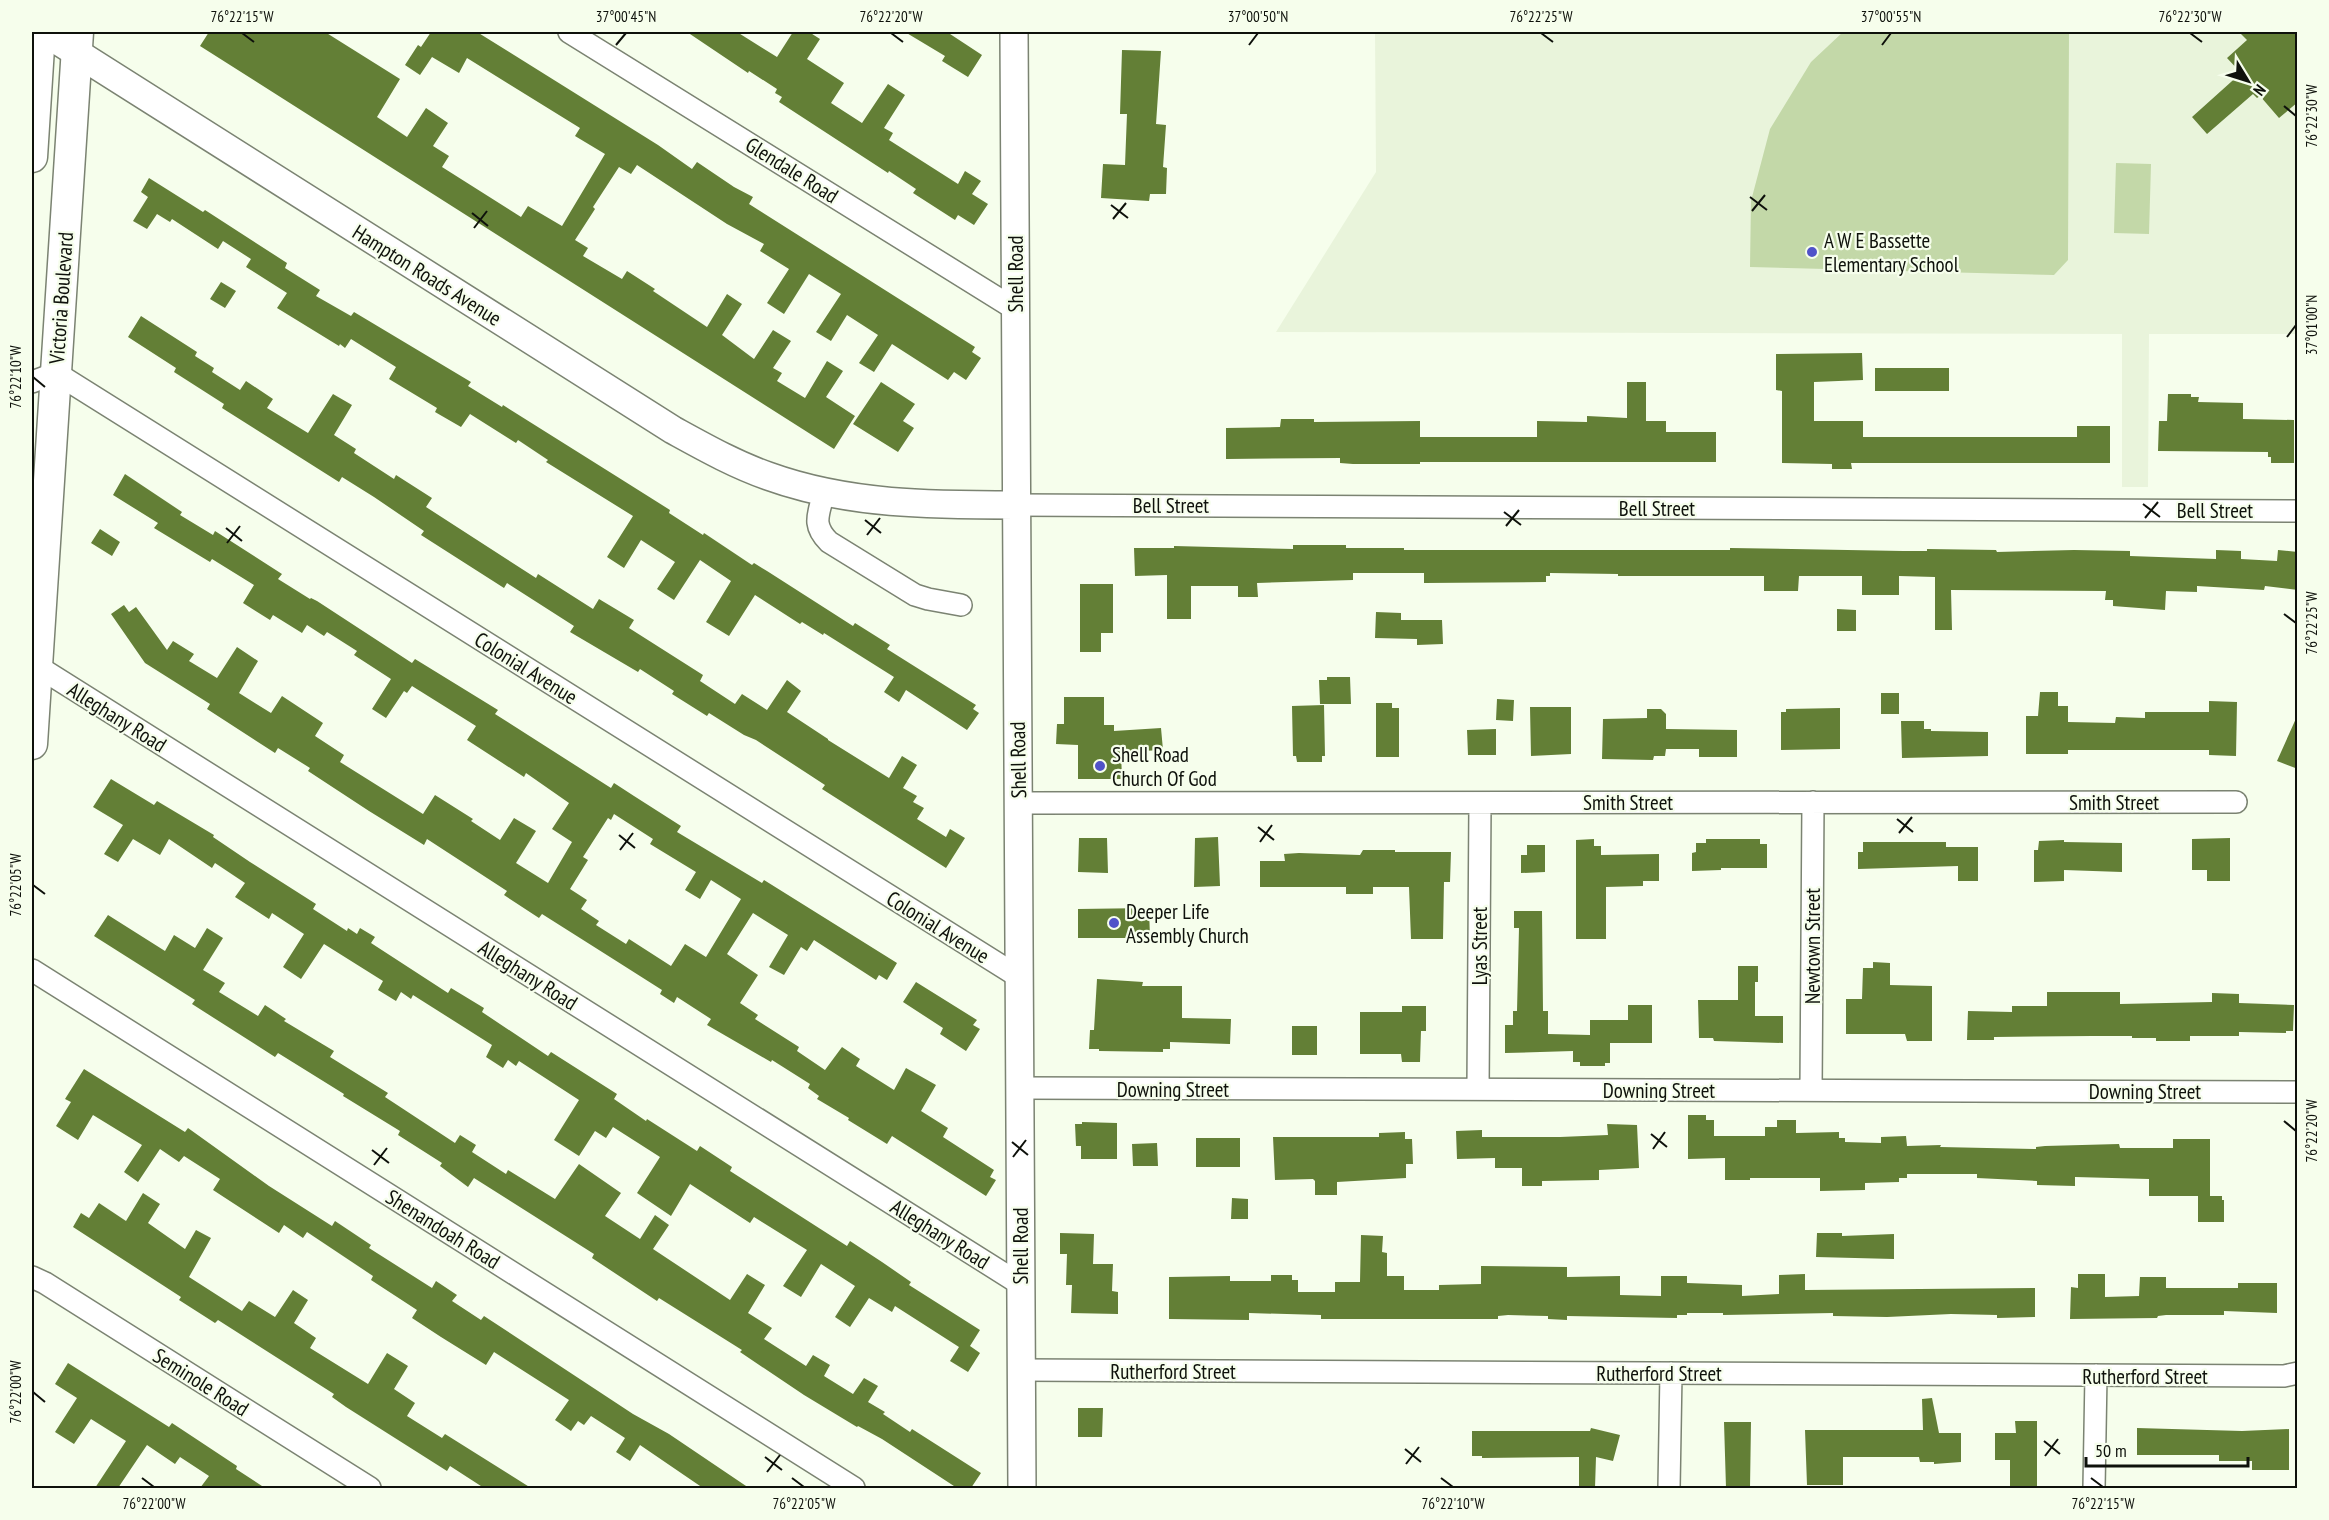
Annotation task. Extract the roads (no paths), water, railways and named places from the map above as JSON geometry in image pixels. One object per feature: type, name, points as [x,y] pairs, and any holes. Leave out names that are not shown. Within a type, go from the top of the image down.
[{"type":"main road","points":[[32,157],[42,32]]},
{"type":"main road","name":"Victoria Boulevard","points":[[32,744],[37,666],[44,378],[77,42]]},
{"type":"street","name":"Hampton Roads Avenue","points":[[42,32],[77,42],[673,430],[744,466],[787,482],[824,492],[890,502],[1016,505]]},
{"type":"street","name":"Glendale Road","points":[[568,32],[1015,309]]},
{"type":"street","name":"Shell Road","points":[[1014,32],[1022,1488]]},
{"type":"street","name":"Colonial Avenue","points":[[44,378],[1019,977]]},
{"type":"street","points":[[824,492],[817,524],[820,533],[829,542],[915,595],[961,605]]},
{"type":"street","name":"Bell Street","points":[[1016,505],[2298,511]]},
{"type":"street","name":"Alleghany Road","points":[[37,666],[1020,1284]]},
{"type":"street","name":"Newtown Street","points":[[1811,1090],[1813,802]]},
{"type":"street","name":"Smith Street","points":[[1019,803],[2236,802]]},
{"type":"street","name":"Lyas Street","points":[[1478,1089],[1480,803]]},
{"type":"street","name":"Shenandoah Road","points":[[32,970],[854,1488]]},
{"type":"street","name":"Downing Street","points":[[1020,1088],[2298,1092]]},
{"type":"street","name":"Seminole Road","points":[[32,1277],[370,1488]]},
{"type":"street","name":"Rutherford Street","points":[[1021,1370],[2096,1376],[2284,1376],[2298,1373]]},
{"type":"street","points":[[1669,1488],[1671,1373]]},
{"type":"street","points":[[2094,1488],[2096,1376]]},
{"type":"place","name":"A W E Bassette Elementary School","points":[[1812,252]]},
{"type":"place","name":"Shell Road Church Of God","points":[[1100,766]]},
{"type":"place","name":"Deeper Life Assembly Church","points":[[1114,923]]}]
